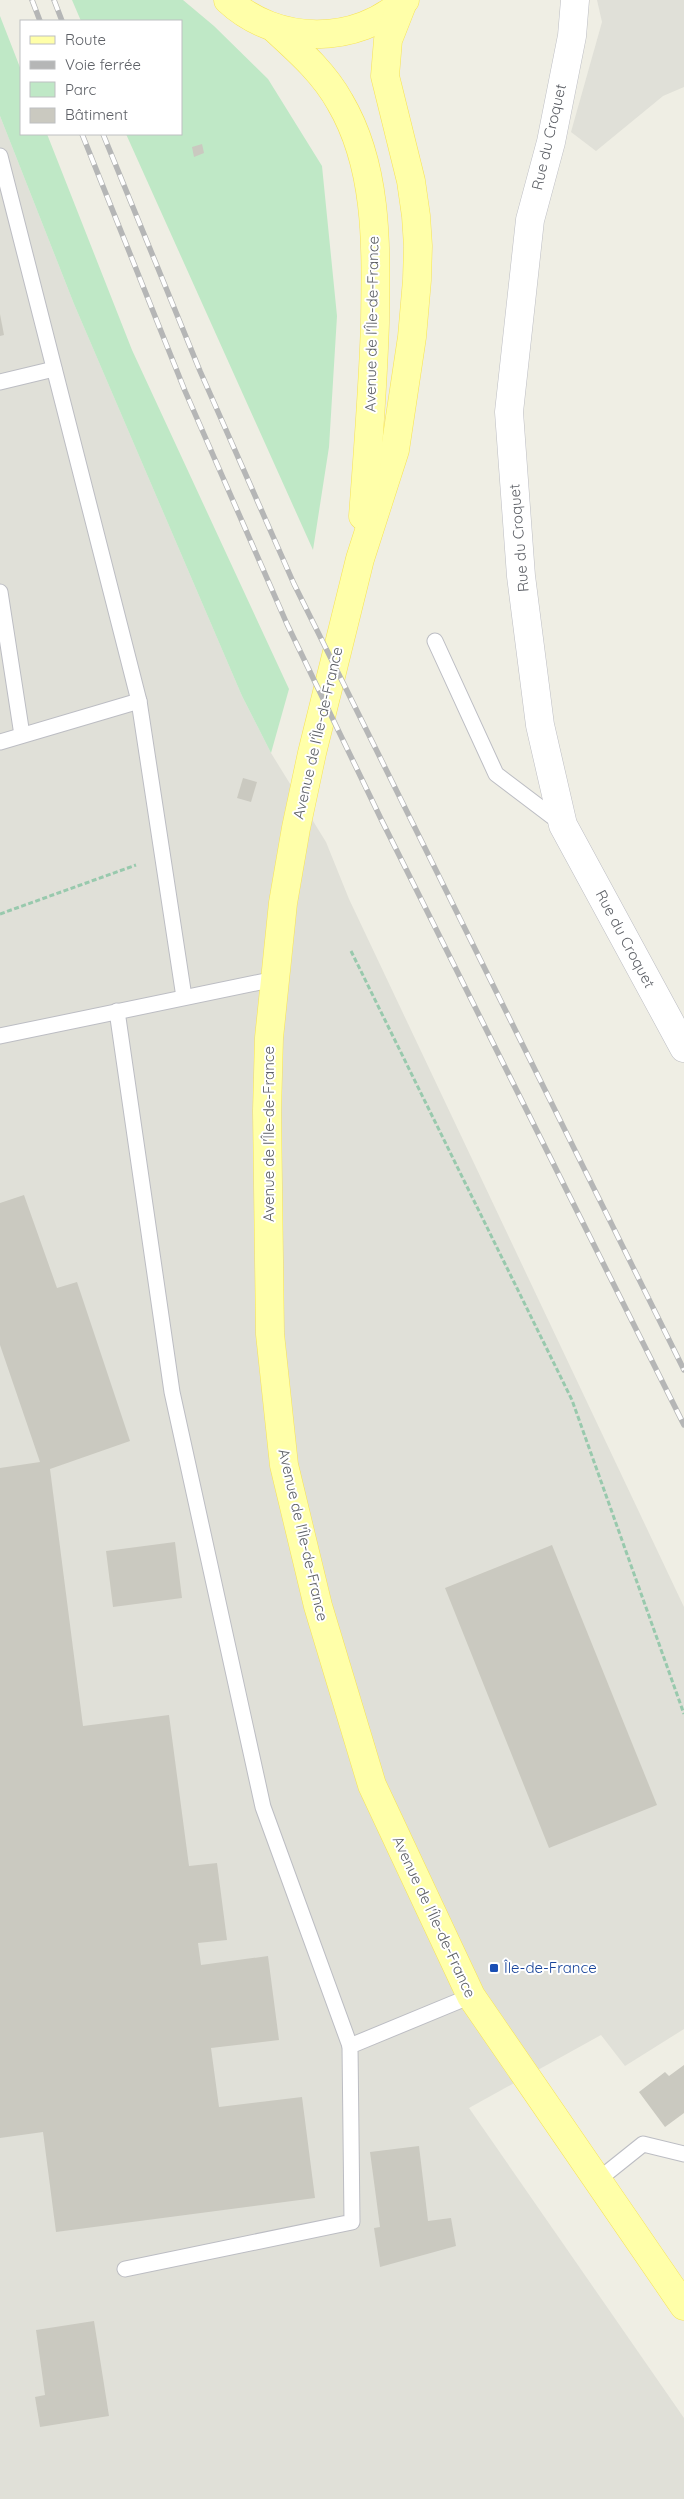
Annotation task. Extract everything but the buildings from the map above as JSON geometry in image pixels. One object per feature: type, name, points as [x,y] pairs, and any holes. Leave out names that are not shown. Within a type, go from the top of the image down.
[{"type":"main road","points":[[228,0],[246,15],[275,28],[307,34],[339,33],[370,24],[404,1]]},
{"type":"main road","name":"Avenue de l'Île-de-France","points":[[404,1],[388,40],[385,76],[411,181],[418,246],[417,280],[395,450],[360,560],[312,753],[283,903],[269,1038],[267,1102],[270,1334],[284,1465],[318,1606],[372,1785],[471,1996],[684,2306]]},
{"type":"main road","name":"Avenue de l'Île-de-France","points":[[275,28],[313,64],[340,101],[356,136],[370,189],[376,254],[374,354],[360,560]]},
{"type":"street","name":"Rue du Croquet","points":[[575,0],[572,36],[551,142],[530,220],[510,412],[521,576],[538,716],[563,825],[684,1048]]},
{"type":"lane","points":[[0,156],[139,701],[184,997]]},
{"type":"lane","points":[[0,382],[54,369]]},
{"type":"lane","points":[[0,592],[22,735]]},
{"type":"lane","points":[[435,641],[496,774],[563,825]]},
{"type":"lane","points":[[0,742],[139,701]]},
{"type":"lane","points":[[0,1036],[275,978]]},
{"type":"lane","points":[[117,1011],[172,1392],[263,1808],[350,2046],[352,2222],[124,2269]]},
{"type":"lane","points":[[350,2046],[471,1996]]},
{"type":"lane","points":[[598,2180],[643,2144],[684,2154]]},
{"type":"path","points":[[0,914],[162,855]]},
{"type":"path","points":[[352,950],[572,1400],[684,1714]]},
{"type":"shaded area","points":[[597,0],[684,0],[684,87],[663,96],[596,151],[571,132],[602,22]]},
{"type":"shaded area","points":[[0,116],[74,304],[242,696],[271,753],[326,842],[349,899],[684,1607],[684,2029],[625,2066],[601,2035],[469,2108],[684,2418],[684,2499],[0,2499]]},
{"type":"green space","points":[[72,0],[183,0],[214,26],[268,79],[322,166],[337,316],[329,447],[313,550],[126,135],[182,135],[182,20],[81,20]]},
{"type":"green space","points":[[0,16],[20,67],[20,135],[47,135],[132,350],[289,689],[271,753],[242,696],[74,304],[0,116]]},
{"type":"railway","points":[[32,0],[40,20]]},
{"type":"railway","points":[[54,0],[62,20]]},
{"type":"railway","points":[[82,135],[185,391],[287,624],[382,821],[684,1425]]},
{"type":"railway","points":[[103,135],[200,371],[294,584],[684,1370]]},
{"type":"place","name":"Île-de-France","points":[[494,1968]]}]
